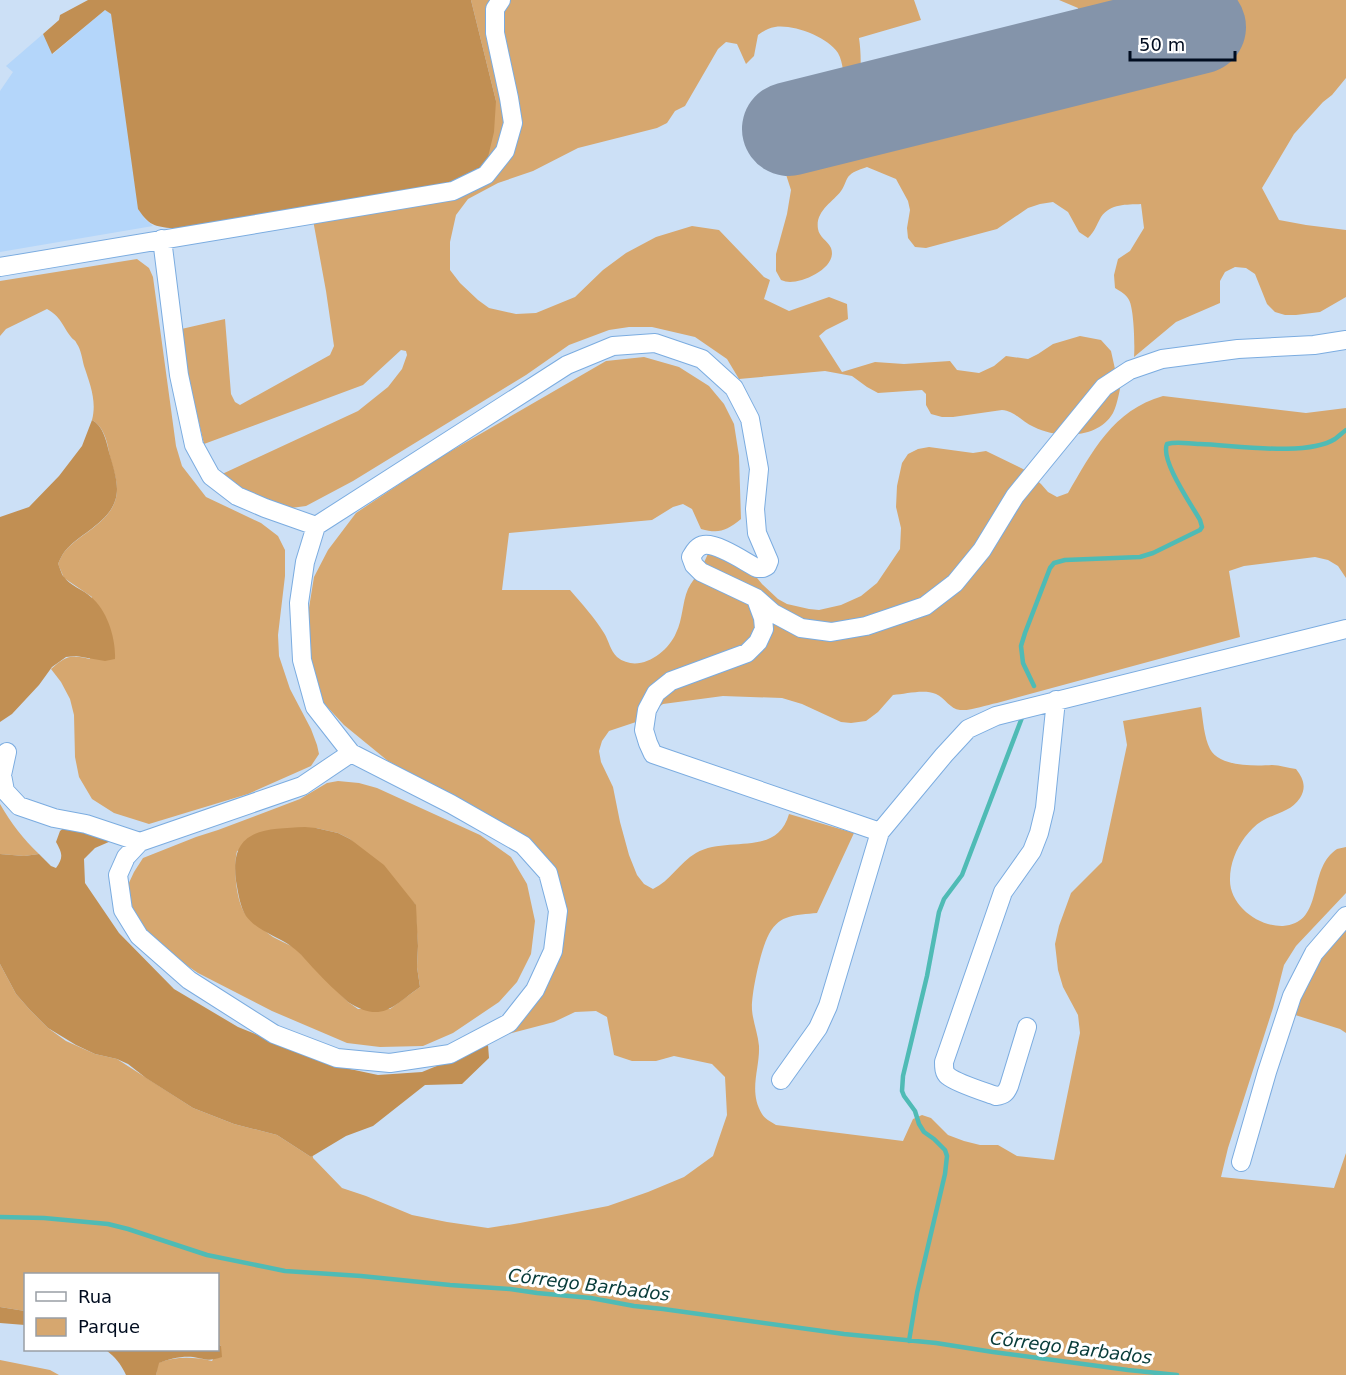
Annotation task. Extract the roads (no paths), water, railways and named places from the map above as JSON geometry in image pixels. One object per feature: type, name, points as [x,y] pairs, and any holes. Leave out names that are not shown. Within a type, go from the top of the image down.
[{"type":"street","points":[[0,267],[453,191],[486,175],[505,151],[513,123],[495,33],[495,9],[501,0]]},
{"type":"street","points":[[162,239],[179,375],[194,445],[211,476],[237,496],[316,526]]},
{"type":"street","points":[[351,753],[302,786],[140,843],[126,857],[118,875],[123,910],[140,936],[189,980],[274,1034],[337,1058],[390,1064],[450,1054],[509,1023],[535,990],[553,951],[558,911],[548,873],[523,845],[451,804],[351,753],[315,707],[302,660],[299,603],[305,562],[316,526],[567,365],[614,346],[655,343],[702,359],[734,388],[750,419],[759,469],[755,509],[758,533],[769,561],[767,566],[757,568],[717,547],[705,545],[695,549],[691,557],[694,565],[701,572],[756,598],[773,614],[801,628],[831,632],[866,626],[925,606],[955,583],[982,550],[1015,496],[1104,387],[1130,370],[1162,359],[1238,349],[1314,345],[1346,340]]},
{"type":"street","points":[[756,598],[764,629],[758,642],[747,653],[671,681],[656,693],[647,710],[644,730],[653,754],[880,832]]},
{"type":"street","points":[[781,1080],[818,1028],[828,1006],[880,832],[968,729],[996,716],[1056,700],[1346,629]]},
{"type":"street","points":[[1028,1027],[1006,1093],[996,1096],[958,1082],[948,1077],[944,1070],[944,1062],[1003,892],[1032,851],[1039,833],[1045,808],[1056,700]]},
{"type":"street","points":[[7,752],[2,775],[5,791],[20,807],[54,818],[86,824],[140,843]]},
{"type":"street","points":[[1241,1162],[1292,996],[1314,953],[1346,916]]},
{"type":"waterway","points":[[1034,686],[1023,663],[1021,646],[1050,568],[1054,563],[1065,560],[1140,557],[1153,553],[1202,527],[1172,471],[1166,451],[1167,444],[1269,449],[1306,448],[1335,439],[1346,430]]},
{"type":"waterway","points":[[909,1341],[917,1293],[945,1174],[947,1156],[945,1150],[924,1132],[919,1124],[915,1111],[902,1091],[903,1076],[927,976],[939,912],[944,899],[962,875],[1023,715]]},
{"type":"waterway","name":"Córrego Barbados","points":[[0,1217],[44,1218],[108,1224],[207,1255],[285,1271],[510,1289],[591,1298],[634,1306],[844,1334],[936,1343],[1177,1375]]}]
